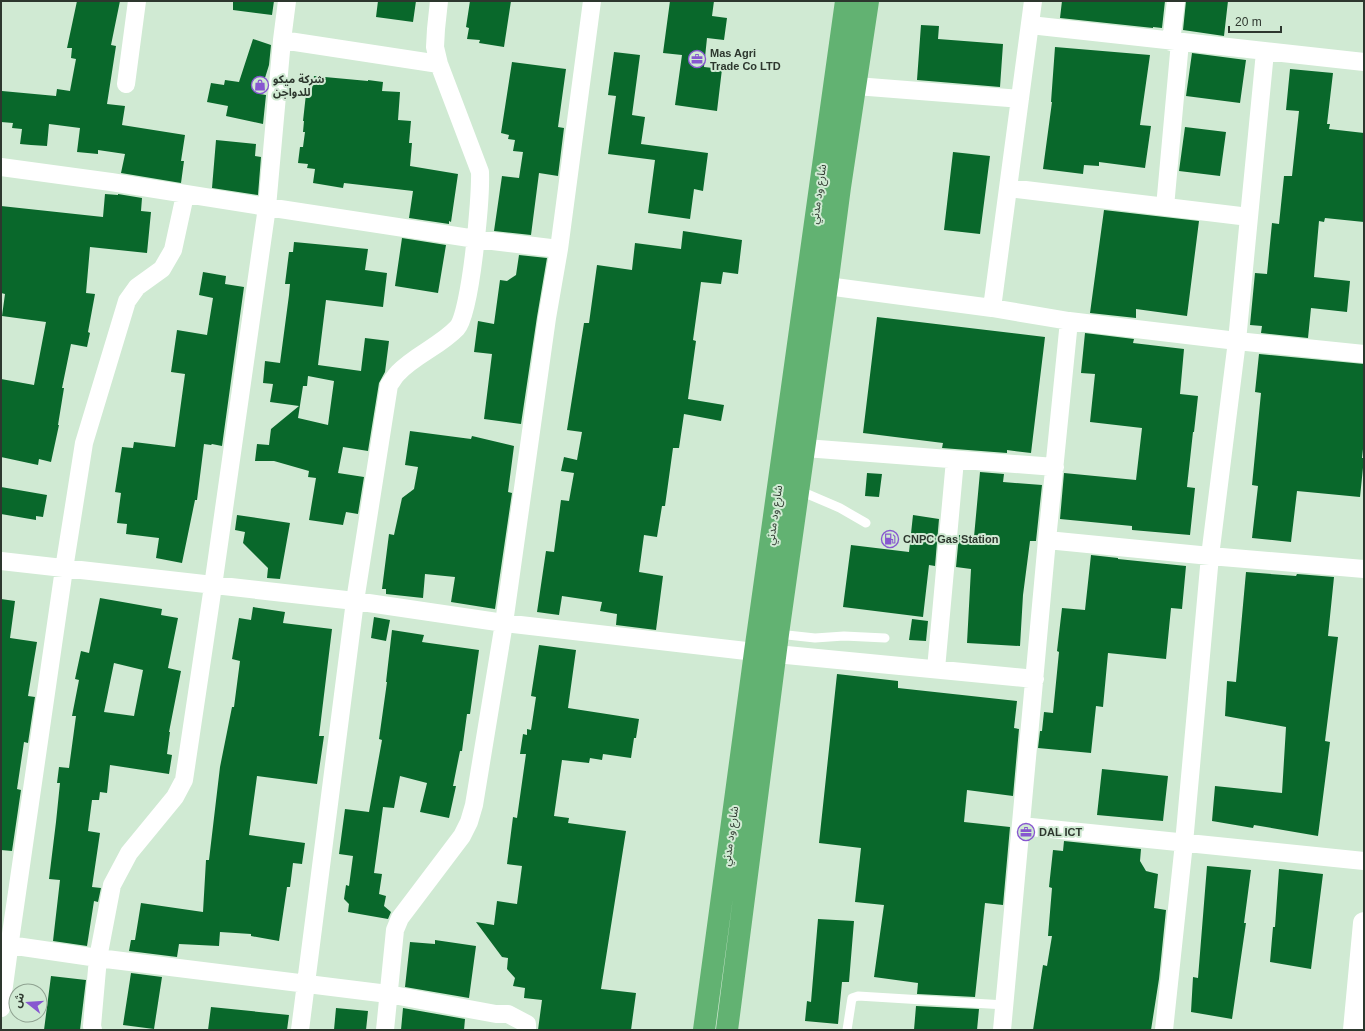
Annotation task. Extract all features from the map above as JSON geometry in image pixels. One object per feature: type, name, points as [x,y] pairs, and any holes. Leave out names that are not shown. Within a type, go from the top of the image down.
[{"type":"highway","name":"شارع ود مدني","points":[[704,1030],[846,1]]},
{"type":"highway","name":"شارع ود مدني","points":[[727,1030],[798,490],[840,187],[868,1]]},
{"type":"street","points":[[126,84],[137,1]]},
{"type":"street","points":[[93,1030],[92,1026],[98,958],[112,885],[129,853],[175,797],[184,780],[267,207],[282,40],[287,1]]},
{"type":"street","points":[[300,1030],[355,601],[389,385],[397,373],[448,337],[458,326],[465,311],[476,239],[480,172],[439,64],[435,48],[439,1]]},
{"type":"street","points":[[385,1030],[395,930],[400,918],[462,836],[469,822],[474,805],[504,623],[547,318],[559,249],[592,1]]},
{"type":"street","points":[[992,308],[1033,1]]},
{"type":"street","points":[[1165,207],[1176,1]]},
{"type":"street","points":[[1030,25],[1364,62]]},
{"type":"street","points":[[282,40],[439,64]]},
{"type":"street","points":[[1164,1030],[1184,843],[1210,556],[1237,341],[1265,52]]},
{"type":"street","points":[[856,86],[1020,100]]},
{"type":"street","points":[[1,167],[111,182],[185,195],[476,239],[559,249]]},
{"type":"street","points":[[1009,188],[1249,217]]},
{"type":"street","points":[[1,1008],[7,937],[84,443],[127,301],[137,287],[162,269],[173,250],[185,195]]},
{"type":"street","points":[[827,286],[992,308],[1069,321],[1364,354]]},
{"type":"street","points":[[1002,1030],[1022,826],[1047,540],[1069,321]]},
{"type":"street","points":[[805,448],[1055,467]]},
{"type":"street","points":[[936,669],[955,460]]},
{"type":"street","points":[[1047,540],[1364,569]]},
{"type":"street","points":[[1,561],[355,601],[504,623],[755,652]]},
{"type":"street","points":[[777,644],[936,669],[1035,679]]},
{"type":"street","points":[[1022,826],[1364,861]]},
{"type":"street","points":[[1354,1030],[1364,923]]},
{"type":"street","points":[[7,937],[98,958],[388,994],[496,1014],[508,1014],[527,1024],[527,1030]]},
{"type":"lane","points":[[798,490],[840,508],[866,523]]},
{"type":"lane","points":[[777,644],[815,638],[844,636],[885,638]]},
{"type":"lane","points":[[847,1030],[852,998],[858,996],[1005,1005]]},
{"type":"building","points":[[77,1],[120,1],[111,45],[116,46],[107,104],[125,106],[122,125],[185,135],[181,161],[184,161],[181,183],[121,173],[125,154],[98,150],[98,154],[77,152],[80,128],[49,124],[47,146],[31,145],[20,144],[22,129],[12,128],[13,123],[1,122],[2,91],[56,96],[57,89],[70,91],[76,59],[71,58],[72,48],[67,48]]},
{"type":"building","points":[[233,1],[274,1],[272,15],[233,10]]},
{"type":"building","points":[[378,1],[416,1],[413,22],[376,17]]},
{"type":"building","points":[[470,1],[511,1],[504,47],[479,43],[480,40],[467,39],[469,28],[466,27]]},
{"type":"building","points":[[670,1],[714,1],[712,16],[727,18],[724,40],[707,38],[704,67],[722,69],[717,111],[675,105],[682,55],[663,53]]},
{"type":"building","points":[[1062,1],[1165,1],[1162,28],[1060,18]]},
{"type":"building","points":[[1186,1],[1228,1],[1224,36],[1183,30]]},
{"type":"building","points":[[921,25],[939,26],[938,39],[1003,44],[1000,87],[917,80]]},
{"type":"building","points":[[253,39],[271,45],[269,65],[260,94],[266,95],[263,124],[226,116],[228,106],[207,102],[211,83],[224,85],[225,80],[239,82]]},
{"type":"building","points":[[1055,47],[1150,55],[1140,125],[1151,126],[1145,168],[1099,162],[1099,166],[1084,165],[1083,174],[1043,169],[1052,102]]},
{"type":"building","points":[[614,52],[640,55],[632,115],[645,117],[641,144],[708,153],[703,191],[694,189],[690,219],[648,213],[655,160],[608,154],[616,96],[608,95]]},
{"type":"building","points":[[1192,53],[1246,60],[1240,103],[1186,96]]},
{"type":"building","points":[[512,62],[566,69],[558,127],[564,128],[558,176],[539,173],[531,235],[494,231],[502,176],[519,178],[523,152],[513,151],[515,140],[508,139],[509,135],[501,133]]},
{"type":"building","points":[[1290,69],[1333,73],[1327,124],[1330,124],[1329,129],[1364,133],[1364,222],[1325,218],[1324,222],[1319,221],[1314,277],[1350,281],[1347,312],[1311,308],[1308,338],[1261,333],[1262,326],[1250,325],[1255,273],[1267,274],[1272,223],[1279,224],[1284,176],[1292,176],[1299,111],[1286,110]]},
{"type":"building","points":[[314,76],[383,82],[382,91],[400,92],[398,120],[411,121],[409,143],[412,143],[410,166],[458,174],[451,222],[449,221],[449,224],[409,218],[413,191],[344,183],[343,188],[313,183],[315,169],[307,168],[308,164],[298,163],[300,147],[303,147],[305,132],[303,132],[303,121],[306,94],[311,95]]},
{"type":"building","points":[[1185,127],[1226,132],[1220,176],[1179,171]]},
{"type":"building","points":[[216,140],[256,144],[255,156],[261,157],[258,195],[212,188]]},
{"type":"building","points":[[953,152],[990,156],[980,234],[944,230]]},
{"type":"building","points":[[105,194],[118,194],[142,198],[141,211],[151,212],[147,253],[90,247],[86,293],[95,294],[88,332],[90,333],[87,347],[71,344],[62,388],[64,388],[59,425],[51,462],[39,459],[38,465],[1,457],[1,379],[34,385],[46,322],[2,316],[5,294],[1,293],[1,206],[103,217]]},
{"type":"building","points":[[1104,210],[1199,221],[1187,316],[1136,309],[1136,318],[1090,313]]},
{"type":"building","points":[[683,231],[742,240],[738,274],[723,272],[721,284],[701,282],[693,340],[696,341],[688,399],[724,405],[721,421],[684,414],[679,448],[673,448],[665,506],[662,506],[657,537],[644,535],[639,572],[663,576],[656,630],[616,625],[617,614],[600,611],[602,602],[562,596],[559,615],[537,612],[546,551],[554,552],[561,500],[569,501],[574,473],[561,471],[564,457],[577,460],[582,432],[567,430],[584,323],[589,323],[597,265],[632,270],[635,243],[681,249]]},
{"type":"building","points":[[402,238],[446,245],[438,293],[395,286]]},
{"type":"building","points":[[294,242],[368,249],[365,270],[387,273],[383,307],[326,300],[318,365],[361,371],[365,338],[389,341],[385,372],[379,383],[368,451],[343,447],[338,473],[364,477],[358,514],[346,512],[343,525],[309,520],[316,478],[308,477],[309,471],[274,461],[255,461],[257,444],[269,445],[271,429],[299,406],[270,402],[273,384],[263,383],[265,361],[280,363],[290,284],[285,284],[289,252],[293,252]],"holes":[[[308,376],[334,381],[328,425],[298,418],[303,386],[307,386]]]},
{"type":"building","points":[[519,255],[547,258],[521,424],[484,419],[492,354],[474,352],[478,321],[494,324],[500,280],[507,281],[516,275]]},
{"type":"building","points":[[203,272],[226,276],[225,284],[244,287],[222,446],[204,444],[197,500],[195,500],[182,563],[156,558],[159,538],[126,534],[127,524],[117,523],[121,493],[115,492],[122,447],[133,448],[134,442],[175,447],[185,374],[171,372],[177,330],[207,335],[213,298],[199,295]]},
{"type":"building","points":[[877,317],[1045,337],[1031,453],[1007,450],[1007,453],[942,448],[943,443],[863,433]]},
{"type":"building","points":[[1085,333],[1134,339],[1133,343],[1184,349],[1180,394],[1198,396],[1187,487],[1195,488],[1190,535],[1132,530],[1132,526],[1060,519],[1064,473],[1136,480],[1142,428],[1090,422],[1095,374],[1081,373]]},
{"type":"building","points":[[1259,354],[1364,364],[1364,440],[1362,458],[1364,458],[1360,497],[1297,491],[1291,542],[1252,538],[1258,486],[1252,485],[1261,393],[1255,392]]},
{"type":"building","points":[[410,431],[471,439],[472,436],[514,446],[508,492],[512,493],[495,609],[451,602],[455,577],[425,574],[423,598],[386,594],[386,589],[382,589],[389,534],[394,535],[402,498],[414,489],[418,467],[405,465]]},
{"type":"building","points":[[980,472],[1004,474],[1003,482],[1042,485],[1036,541],[1030,541],[1023,595],[1020,646],[967,643],[971,569],[956,567],[959,535],[974,537]]},
{"type":"building","points":[[867,473],[882,474],[879,497],[865,496]]},
{"type":"building","points":[[1,487],[47,495],[43,517],[36,516],[36,520],[1,514]]},
{"type":"building","points":[[237,515],[290,523],[280,579],[267,578],[268,568],[243,543],[245,532],[235,530]]},
{"type":"building","points":[[913,515],[939,519],[935,566],[929,565],[923,617],[843,607],[851,545],[909,552]]},
{"type":"building","points":[[1091,555],[1186,566],[1182,609],[1171,608],[1166,659],[1108,653],[1103,707],[1096,706],[1091,753],[1038,748],[1044,712],[1053,713],[1059,652],[1057,651],[1062,608],[1085,610]]},
{"type":"building","points":[[1246,572],[1334,577],[1328,636],[1338,637],[1325,741],[1330,742],[1318,836],[1254,825],[1253,828],[1212,821],[1215,786],[1282,793],[1286,727],[1225,716],[1227,681],[1236,682]]},
{"type":"building","points":[[100,598],[162,609],[161,615],[178,618],[168,668],[181,671],[169,732],[167,754],[172,755],[169,774],[110,765],[107,793],[100,792],[99,800],[92,800],[88,831],[100,833],[92,887],[101,888],[98,902],[94,901],[87,946],[53,941],[60,880],[49,879],[60,783],[57,783],[59,767],[69,768],[76,716],[72,716],[79,680],[75,679],[81,651],[89,653]],"holes":[[[114,663],[143,670],[134,716],[104,712]]]},
{"type":"building","points":[[1,599],[15,601],[10,638],[37,642],[28,696],[35,697],[28,743],[24,742],[17,789],[21,790],[12,851],[1,850]]},
{"type":"building","points":[[253,607],[285,612],[283,623],[332,629],[319,736],[324,736],[317,784],[257,776],[249,835],[305,843],[302,864],[293,863],[290,887],[287,887],[279,941],[251,936],[251,934],[220,932],[219,946],[179,944],[177,957],[129,951],[131,940],[135,940],[141,903],[203,912],[206,860],[209,860],[220,767],[232,707],[234,707],[240,661],[232,659],[239,618],[251,620]]},
{"type":"building","points":[[374,617],[390,620],[386,641],[371,638]]},
{"type":"building","points":[[912,619],[928,621],[926,641],[909,640]]},
{"type":"building","points":[[392,630],[424,635],[422,642],[479,650],[470,714],[467,714],[462,751],[460,751],[453,786],[456,786],[449,818],[420,812],[427,783],[400,776],[394,808],[383,807],[374,873],[382,874],[379,894],[386,896],[384,906],[391,912],[388,919],[348,912],[349,904],[344,899],[346,885],[349,886],[353,856],[339,854],[345,809],[369,812],[382,740],[379,739]]},
{"type":"building","points":[[539,645],[576,650],[568,708],[639,719],[631,758],[603,754],[602,760],[590,758],[589,763],[562,760],[554,816],[569,818],[568,823],[626,831],[601,989],[636,993],[631,1030],[538,1030],[542,1000],[524,998],[525,988],[513,986],[515,978],[507,969],[508,958],[502,957],[476,922],[494,925],[497,901],[517,904],[522,866],[507,864],[513,817],[517,818],[526,754],[520,754],[523,734],[527,735],[527,729],[531,730],[536,697],[531,696]]},
{"type":"building","points":[[837,674],[898,681],[898,688],[1017,701],[1014,728],[1019,729],[1013,796],[967,790],[964,822],[1010,827],[1003,905],[985,903],[975,997],[917,994],[918,983],[874,977],[884,905],[855,902],[861,848],[819,843]]},
{"type":"building","points":[[1102,769],[1168,776],[1163,821],[1097,815]]},
{"type":"building","points":[[1064,841],[1141,849],[1140,861],[1146,871],[1158,874],[1154,908],[1166,910],[1159,979],[1151,1030],[1033,1030],[1043,965],[1047,966],[1052,936],[1048,936],[1052,888],[1049,887],[1053,850],[1063,851]]},
{"type":"building","points":[[1207,866],[1251,870],[1244,923],[1246,923],[1232,1019],[1191,1012],[1193,977],[1198,978]]},
{"type":"building","points":[[1279,869],[1323,874],[1311,969],[1270,962],[1273,927],[1275,927]]},
{"type":"building","points":[[818,919],[854,921],[849,982],[842,982],[838,1024],[805,1021],[807,1001],[811,1002]]},
{"type":"building","points":[[435,940],[476,946],[469,998],[405,987],[410,942],[435,944]]},
{"type":"building","points":[[131,973],[162,977],[154,1029],[123,1025]]},
{"type":"building","points":[[51,976],[86,980],[80,1030],[44,1030],[45,1023],[48,1023],[48,999]]},
{"type":"building","points":[[916,1006],[979,1009],[977,1030],[914,1030]]},
{"type":"building","points":[[211,1007],[289,1015],[287,1030],[208,1030]]},
{"type":"building","points":[[336,1008],[368,1011],[366,1030],[334,1030]]},
{"type":"building","points":[[403,1008],[465,1019],[464,1030],[401,1030]]},
{"type":"place","name":"Mas Agri Trade Co LTD","points":[[697,59]]},
{"type":"place","name":"شركة ميكو للدواجن","points":[[260,85]]},
{"type":"place","name":"CNPC Gas Station","points":[[890,539]]},
{"type":"place","name":"DAL ICT","points":[[1026,832]]}]
